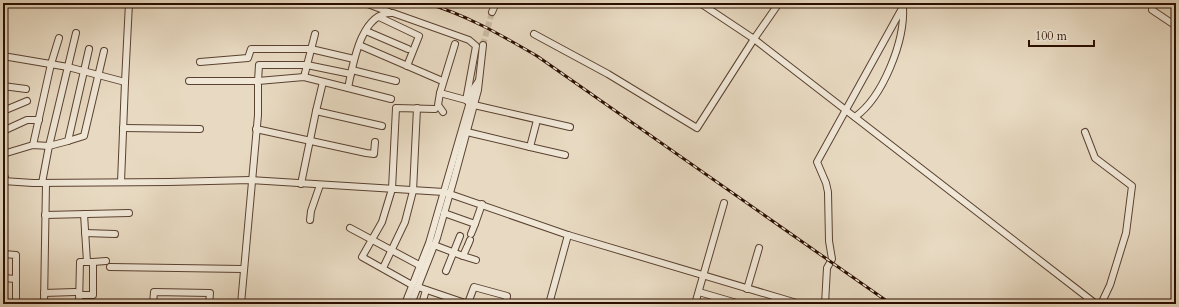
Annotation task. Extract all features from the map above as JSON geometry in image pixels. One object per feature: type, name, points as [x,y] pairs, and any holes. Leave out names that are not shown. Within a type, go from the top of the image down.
[{"type":"street","points":[[121,182],[129,3]]},
{"type":"street","points":[[365,3],[469,40],[476,46],[467,132],[421,266],[411,304]]},
{"type":"street","points":[[492,12],[496,3]]},
{"type":"street","points":[[700,3],[754,39],[1096,304]]},
{"type":"street","points":[[534,34],[608,74],[697,128],[779,3]]},
{"type":"street","points":[[1152,3],[1152,10],[1176,26]]},
{"type":"street","points":[[824,304],[827,268],[832,259],[829,241],[828,192],[826,183],[817,162],[904,5]]},
{"type":"street","points":[[855,116],[865,109],[883,82],[898,48],[904,21],[904,5]]},
{"type":"street","points":[[348,88],[354,59],[359,44],[366,31],[371,22],[379,16],[389,12]]},
{"type":"street","points":[[379,16],[419,36]]},
{"type":"street","points":[[407,66],[424,25]]},
{"type":"street","points":[[366,31],[408,49]]},
{"type":"street","points":[[44,304],[44,183],[49,146],[76,33]]},
{"type":"street","points":[[304,77],[315,34]]},
{"type":"street","points":[[34,145],[51,64],[59,38]]},
{"type":"street","points":[[359,44],[440,80]]},
{"type":"street","points":[[443,112],[438,105],[440,93],[456,44]]},
{"type":"street","points":[[405,304],[434,245],[444,212],[447,192],[474,88],[478,82],[484,45]]},
{"type":"street","points":[[68,141],[82,71],[89,49]]},
{"type":"street","points":[[200,62],[248,58],[251,49],[311,49],[354,59]]},
{"type":"street","points":[[3,154],[34,145],[49,146],[84,136],[104,50]]},
{"type":"street","points":[[3,56],[68,67],[125,82]]},
{"type":"street","points":[[241,304],[256,129],[259,66],[307,65],[396,81]]},
{"type":"street","points":[[189,81],[258,81],[304,77],[390,99]]},
{"type":"street","points":[[301,184],[316,111],[324,82]]},
{"type":"street","points":[[3,86],[26,89]]},
{"type":"street","points":[[440,93],[470,103],[570,128]]},
{"type":"street","points":[[3,111],[27,101]]},
{"type":"street","points":[[435,109],[396,108],[392,189],[382,222],[362,257],[383,268],[386,272],[426,290],[469,304],[473,287],[476,286],[507,296],[506,304]]},
{"type":"street","points":[[383,268],[393,251],[405,222],[413,190],[417,108]]},
{"type":"street","points":[[316,111],[382,126]]},
{"type":"street","points":[[3,131],[27,120],[39,120]]},
{"type":"street","points":[[530,147],[537,120]]},
{"type":"street","points":[[123,128],[200,129]]},
{"type":"street","points":[[256,129],[310,142],[374,154],[375,142]]},
{"type":"street","points":[[467,132],[565,155]]},
{"type":"street","points":[[1085,132],[1095,158],[1132,186],[1126,233],[1110,285],[1101,304]]},
{"type":"street","points":[[3,172],[5,181],[44,183],[251,180],[447,192],[568,235],[800,304]]},
{"type":"street","points":[[310,220],[311,211],[320,185]]},
{"type":"street","points":[[464,256],[482,204]]},
{"type":"street","points":[[696,304],[724,204]]},
{"type":"street","points":[[444,212],[475,224]]},
{"type":"street","points":[[45,215],[130,213]]},
{"type":"street","points":[[44,293],[94,295],[85,233],[84,214]]},
{"type":"street","points":[[350,228],[421,266]]},
{"type":"street","points":[[85,233],[115,234]]},
{"type":"street","points":[[550,304],[568,235]]},
{"type":"street","points":[[446,272],[460,236]]},
{"type":"street","points":[[434,245],[476,260]]},
{"type":"street","points":[[747,288],[759,248]]},
{"type":"street","points":[[3,254],[16,255],[16,304]]},
{"type":"street","points":[[79,304],[77,294],[80,262],[106,261]]},
{"type":"street","points":[[110,267],[243,269]]},
{"type":"street","points":[[3,278],[16,279]]},
{"type":"street","points":[[422,304],[426,290]]},
{"type":"street","points":[[153,304],[154,292],[210,293],[209,304]]},
{"type":"street","points":[[699,292],[740,304]]},
{"type":"street","points":[[444,304],[446,296]]},
{"type":"tunnel","points":[[483,45],[492,12]]},
{"type":"railway","points":[[425,3],[469,19],[537,56],[891,304]]}]
